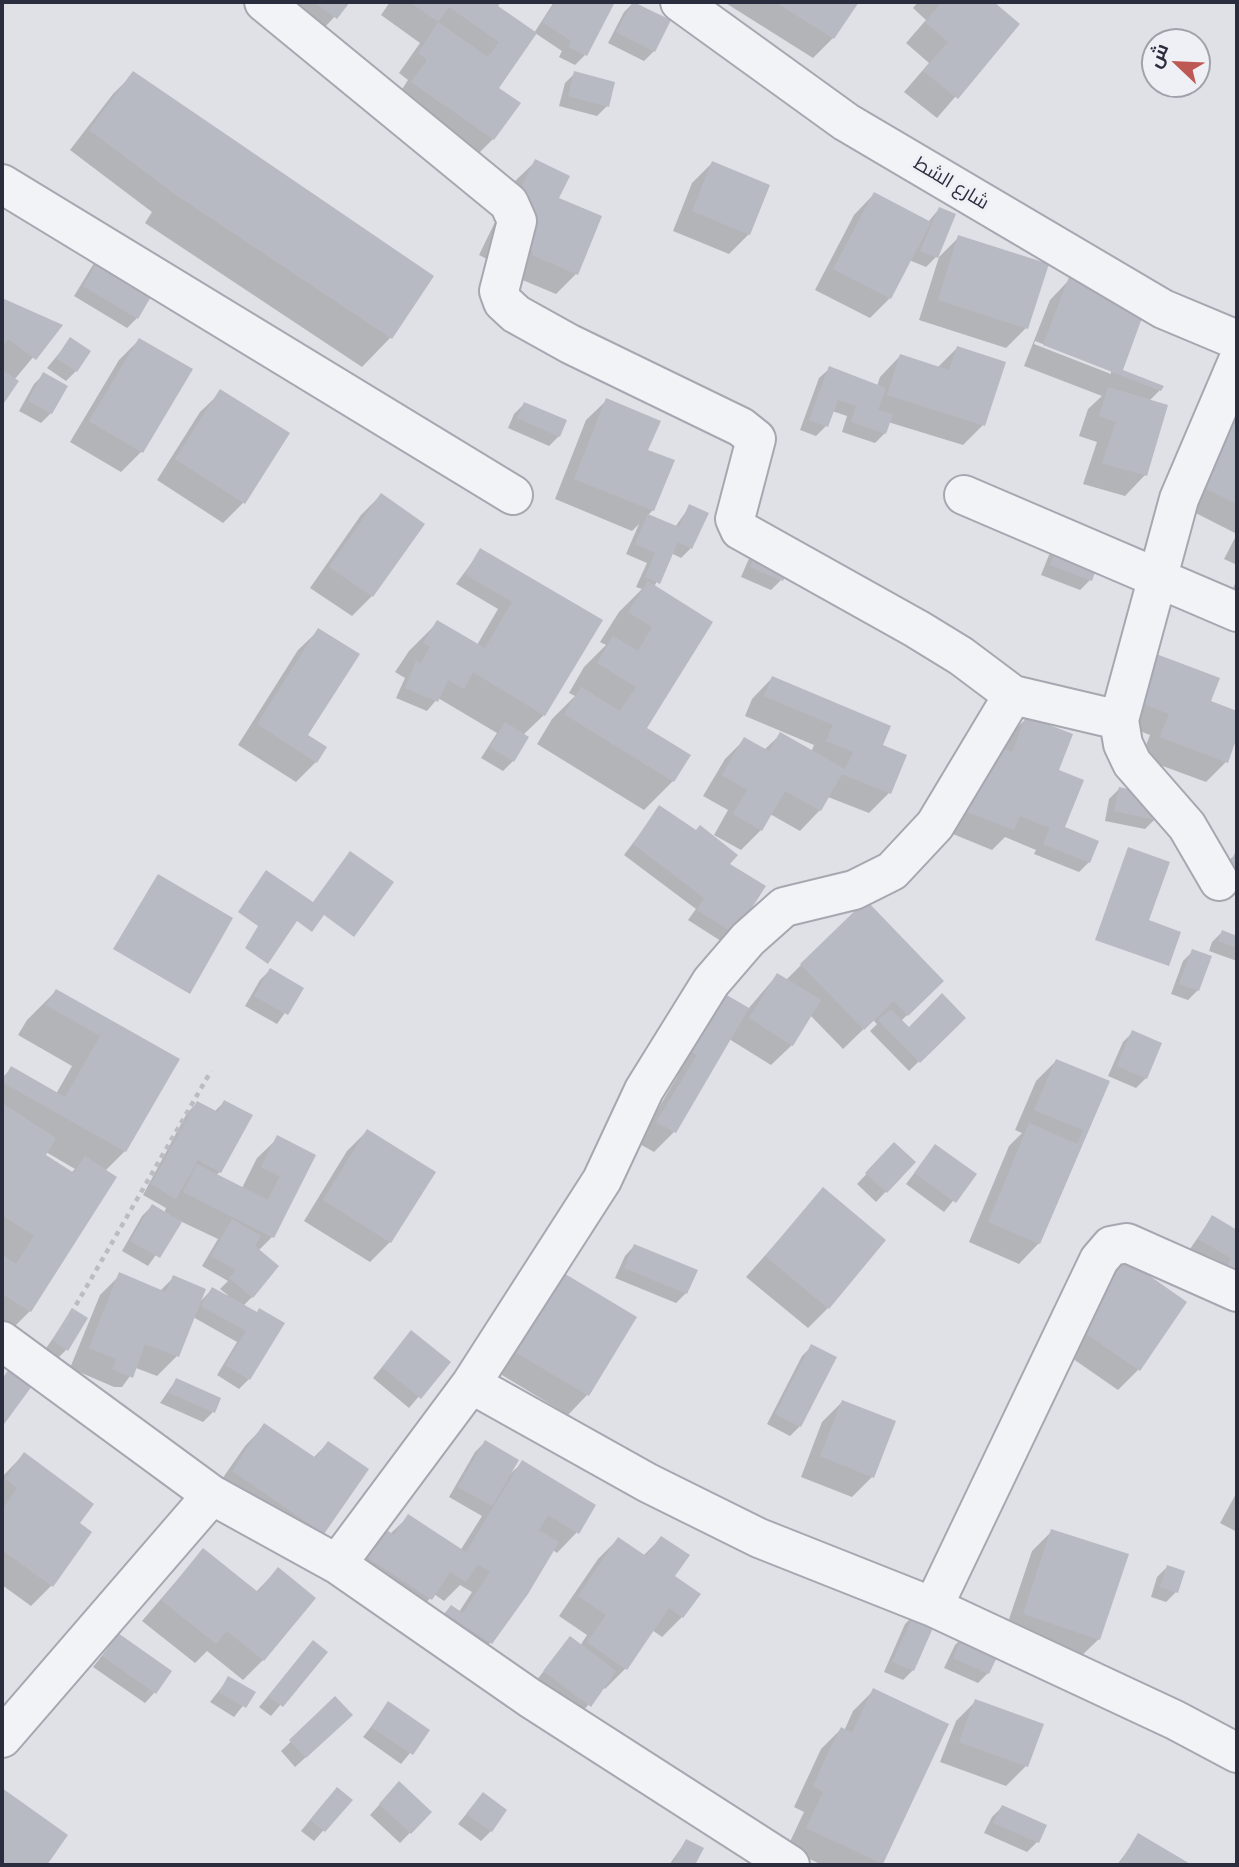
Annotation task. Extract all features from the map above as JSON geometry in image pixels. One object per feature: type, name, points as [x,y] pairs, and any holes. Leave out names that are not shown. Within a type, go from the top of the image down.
[{"type":"street","points":[[264,2],[509,203],[517,221],[499,291],[503,302],[516,314],[569,344],[741,427],[756,439],[735,519],[740,530],[917,629],[961,656],[1013,695],[1119,720]]},
{"type":"street","name":"شارع الشط","points":[[680,2],[846,122],[1163,309],[1237,340]]},
{"type":"street","points":[[2,184],[513,495]]},
{"type":"street","points":[[1219,881],[1187,826],[1132,763],[1123,744],[1119,720],[1179,499],[1237,363]]},
{"type":"street","points":[[964,495],[1237,612]]},
{"type":"street","points":[[337,1564],[471,1384],[602,1180],[645,1090],[711,982],[747,939],[784,907],[854,890],[892,871],[936,825],[1013,695]]},
{"type":"street","points":[[933,1607],[1099,1260],[1111,1246],[1127,1243],[1237,1292]]},
{"type":"street","points":[[2,1341],[212,1495],[337,1564],[530,1698],[790,1865]]},
{"type":"street","points":[[471,1384],[648,1483],[759,1538],[933,1607],[1175,1720],[1237,1752]]},
{"type":"street","points":[[2,1738],[212,1495]]},
{"type":"path","points":[[38,1369],[211,1071]]},
{"type":"building","points":[[314,2],[350,2],[337,19]]},
{"type":"building","points":[[410,2],[501,2],[498,6],[537,33],[499,88],[521,103],[494,140],[411,82],[427,60],[418,53],[438,22]],"holes":[[[449,7],[499,42],[488,57],[438,22]]]},
{"type":"building","points":[[556,2],[615,2],[587,56],[568,47],[571,41],[542,22]]},
{"type":"building","points":[[633,2],[671,20],[655,52],[616,32]]},
{"type":"building","points":[[775,2],[859,2],[834,39]]},
{"type":"building","points":[[942,2],[994,2],[1020,24],[958,99],[923,71],[948,42],[925,22]]},
{"type":"building","points":[[133,71],[434,276],[392,339],[173,193],[89,130]]},
{"type":"building","points":[[574,71],[615,82],[609,107],[568,96]]},
{"type":"building","points":[[535,159],[570,176],[559,198],[602,216],[578,275],[532,255],[533,252],[498,235]]},
{"type":"building","points":[[712,161],[770,185],[750,235],[692,211]]},
{"type":"building","points":[[874,192],[931,222],[891,299],[833,269]]},
{"type":"building","points":[[939,207],[956,214],[938,258],[920,251]]},
{"type":"building","points":[[958,235],[1049,264],[1028,329],[938,300]]},
{"type":"building","points":[[109,243],[152,295],[138,319],[83,286]]},
{"type":"building","points":[[1069,277],[1146,307],[1123,370],[1164,386],[1161,391],[1043,345]]},
{"type":"building","points":[[2,298],[63,325],[36,360],[8,339],[2,346]]},
{"type":"building","points":[[70,337],[91,351],[77,372],[56,358]]},
{"type":"building","points":[[139,338],[193,369],[143,453],[89,421]]},
{"type":"building","points":[[957,346],[1006,362],[985,426],[887,395],[900,354],[949,370]]},
{"type":"building","points":[[829,366],[886,388],[878,410],[893,414],[886,434],[851,422],[856,406],[838,400],[828,427],[809,420]]},
{"type":"building","points":[[2,370],[19,381],[2,406]]},
{"type":"building","points":[[43,372],[68,386],[52,414],[28,401]]},
{"type":"building","points":[[1108,387],[1168,405],[1147,476],[1102,463],[1116,422],[1099,416]]},
{"type":"building","points":[[220,389],[290,433],[245,504],[175,459]]},
{"type":"building","points":[[606,398],[661,421],[648,450],[675,460],[654,511],[574,479]]},
{"type":"building","points":[[524,402],[567,420],[560,437],[517,418]]},
{"type":"building","points":[[1228,414],[1237,419],[1237,504],[1192,482]]},
{"type":"building","points":[[381,493],[425,524],[373,597],[329,567]]},
{"type":"building","points":[[689,504],[709,513],[692,549],[678,542],[660,584],[645,577],[655,553],[635,544],[648,514],[679,527]]},
{"type":"building","points":[[760,542],[793,556],[783,581],[750,567]]},
{"type":"building","points":[[1059,543],[1100,558],[1092,581],[1050,565]]},
{"type":"building","points":[[480,548],[603,620],[545,716],[473,672],[464,689],[448,680],[438,702],[405,688],[416,661],[421,663],[430,647],[423,643],[437,620],[485,648],[512,602],[465,574]]},
{"type":"building","points":[[648,581],[713,622],[647,728],[691,755],[674,782],[564,714],[581,687],[620,711],[636,687],[597,663],[613,636],[638,651],[652,627],[628,612]]},
{"type":"building","points":[[318,628],[360,654],[308,735],[327,747],[317,763],[257,724]]},
{"type":"building","points":[[1151,652],[1220,678],[1211,701],[1237,711],[1237,737],[1228,763],[1160,737],[1169,714],[1133,700]]},
{"type":"building","points":[[772,676],[891,726],[883,745],[907,755],[891,794],[842,774],[821,811],[785,791],[762,831],[733,814],[747,790],[722,775],[744,737],[769,751],[780,732],[845,769],[853,752],[826,741],[833,725],[764,696]]},
{"type":"building","points":[[1026,716],[1073,734],[1059,770],[1084,780],[1065,827],[1099,841],[1090,863],[1043,844],[1050,828],[1020,816],[1014,830],[967,812],[994,744],[1012,752]]},
{"type":"building","points":[[505,722],[529,737],[514,762],[490,747]]},
{"type":"building","points":[[1119,787],[1161,796],[1156,820],[1114,811]]},
{"type":"building","points":[[659,805],[696,830],[700,825],[738,855],[730,864],[766,886],[735,934],[697,910],[704,898],[633,844]]},
{"type":"building","points":[[1128,847],[1170,862],[1149,920],[1181,932],[1169,966],[1095,940]]},
{"type":"building","points":[[1237,848],[1237,867],[1230,864]]},
{"type":"building","points":[[350,851],[394,882],[354,937],[324,915],[312,932],[297,921],[268,964],[245,948],[258,926],[238,912],[266,870],[313,902]]},
{"type":"building","points":[[158,874],[233,918],[190,994],[113,949]]},
{"type":"building","points":[[866,900],[944,981],[908,1016],[894,1001],[864,1030],[800,964]]},
{"type":"building","points":[[1222,930],[1237,936],[1237,948],[1218,941]]},
{"type":"building","points":[[1192,949],[1212,956],[1199,991],[1179,984]]},
{"type":"building","points":[[270,968],[304,988],[288,1015],[254,996]]},
{"type":"building","points":[[777,973],[821,1000],[793,1046],[749,1018]]},
{"type":"building","points":[[713,987],[749,1008],[676,1133],[656,1122],[697,1055],[679,1045]]},
{"type":"building","points":[[56,989],[180,1059],[126,1152],[2,1082],[11,1066],[65,1097],[100,1036],[46,1005]]},
{"type":"building","points":[[942,993],[966,1018],[920,1063],[878,1020],[891,1009],[909,1027]]},
{"type":"building","points":[[1132,1030],[1162,1043],[1147,1079],[1117,1066]]},
{"type":"building","points":[[1056,1059],[1110,1081],[1040,1244],[988,1222],[1029,1123],[1077,1144],[1083,1130],[1034,1110]]},
{"type":"building","points":[[224,1100],[253,1115],[221,1173],[198,1160],[176,1199],[151,1184],[197,1101],[218,1112]]},
{"type":"building","points":[[2,1103],[56,1138],[46,1155],[74,1173],[85,1156],[117,1177],[31,1312],[2,1294],[2,1254],[16,1264],[34,1236],[2,1215]]},
{"type":"building","points":[[367,1129],[436,1172],[391,1243],[323,1200]]},
{"type":"building","points":[[277,1135],[316,1155],[274,1238],[183,1192],[197,1164],[268,1200],[280,1176],[261,1167]]},
{"type":"building","points":[[894,1142],[916,1162],[887,1193],[865,1173]]},
{"type":"building","points":[[935,1144],[977,1174],[956,1203],[914,1173]]},
{"type":"building","points":[[823,1187],[886,1240],[829,1309],[765,1256]]},
{"type":"building","points":[[152,1204],[182,1222],[160,1258],[130,1241]]},
{"type":"building","points":[[1212,1215],[1237,1230],[1237,1276],[1225,1270],[1231,1258],[1198,1239]]},
{"type":"building","points":[[232,1219],[261,1236],[255,1246],[279,1266],[253,1298],[229,1278],[236,1270],[211,1256]]},
{"type":"building","points":[[634,1244],[698,1270],[687,1294],[624,1268]]},
{"type":"building","points":[[1110,1248],[1187,1302],[1140,1371],[1062,1317]]},
{"type":"building","points":[[119,1272],[166,1292],[173,1275],[206,1289],[179,1357],[145,1344],[133,1378],[112,1369],[116,1359],[89,1348]]},
{"type":"building","points":[[562,1272],[637,1317],[589,1396],[515,1352]]},
{"type":"building","points":[[212,1287],[257,1312],[259,1308],[285,1323],[250,1380],[225,1365],[246,1331],[201,1306]]},
{"type":"building","points":[[72,1308],[88,1318],[68,1351],[52,1340]]},
{"type":"building","points":[[411,1330],[451,1362],[421,1399],[382,1367]]},
{"type":"building","points":[[811,1344],[837,1357],[801,1427],[775,1414]]},
{"type":"building","points":[[9,1369],[32,1386],[2,1427],[2,1379]]},
{"type":"building","points":[[176,1378],[221,1398],[215,1413],[169,1393]]},
{"type":"building","points":[[842,1400],[896,1421],[874,1478],[820,1456]]},
{"type":"building","points":[[264,1423],[316,1458],[328,1441],[369,1469],[324,1534],[232,1471]]},
{"type":"building","points":[[485,1440],[519,1460],[492,1506],[458,1487]]},
{"type":"building","points":[[24,1452],[94,1504],[80,1523],[92,1532],[53,1587],[2,1550],[2,1510],[17,1488],[5,1479]]},
{"type":"building","points":[[522,1460],[596,1505],[579,1534],[548,1515],[539,1530],[559,1542],[528,1594],[492,1644],[445,1613],[451,1605],[463,1613],[490,1572],[478,1564],[466,1582],[450,1572],[432,1600],[356,1550],[375,1522],[394,1535],[408,1514],[466,1552]]},
{"type":"building","points":[[1051,1529],[1129,1554],[1100,1640],[1023,1614]]},
{"type":"building","points":[[661,1536],[690,1555],[675,1576],[701,1594],[683,1618],[669,1608],[627,1670],[587,1642],[606,1615],[578,1596],[618,1537],[646,1556]]},
{"type":"building","points":[[203,1548],[258,1592],[278,1567],[316,1598],[264,1661],[227,1631],[216,1644],[161,1600]]},
{"type":"building","points":[[1167,1565],[1185,1571],[1178,1593],[1160,1587]]},
{"type":"building","points":[[915,1612],[936,1621],[914,1671],[892,1662]]},
{"type":"building","points":[[118,1633],[172,1671],[156,1694],[102,1656]]},
{"type":"building","points":[[964,1633],[1001,1649],[989,1674],[953,1658]]},
{"type":"building","points":[[570,1636],[616,1671],[591,1707],[543,1671]]},
{"type":"building","points":[[313,1640],[328,1652],[283,1707],[268,1696]]},
{"type":"building","points":[[228,1676],[256,1692],[246,1708],[219,1692]]},
{"type":"building","points":[[873,1688],[949,1724],[883,1864],[806,1828],[823,1792],[813,1786],[827,1755],[841,1727],[852,1733]]},
{"type":"building","points":[[335,1696],[353,1715],[306,1758],[289,1740]]},
{"type":"building","points":[[975,1699],[1044,1724],[1028,1767],[959,1742]]},
{"type":"building","points":[[388,1701],[430,1730],[413,1755],[371,1727]]},
{"type":"building","points":[[399,1781],[432,1812],[411,1834],[379,1804]]},
{"type":"building","points":[[337,1787],[353,1800],[325,1832],[310,1820]]},
{"type":"building","points":[[2,1788],[68,1835],[47,1865],[2,1865]]},
{"type":"building","points":[[483,1792],[507,1810],[492,1832],[466,1814]]},
{"type":"building","points":[[1002,1805],[1047,1825],[1039,1843],[993,1823]]},
{"type":"building","points":[[1138,1833],[1192,1865],[1123,1865],[1120,1863]]},
{"type":"building","points":[[686,1839],[704,1848],[695,1865],[672,1865]]}]
